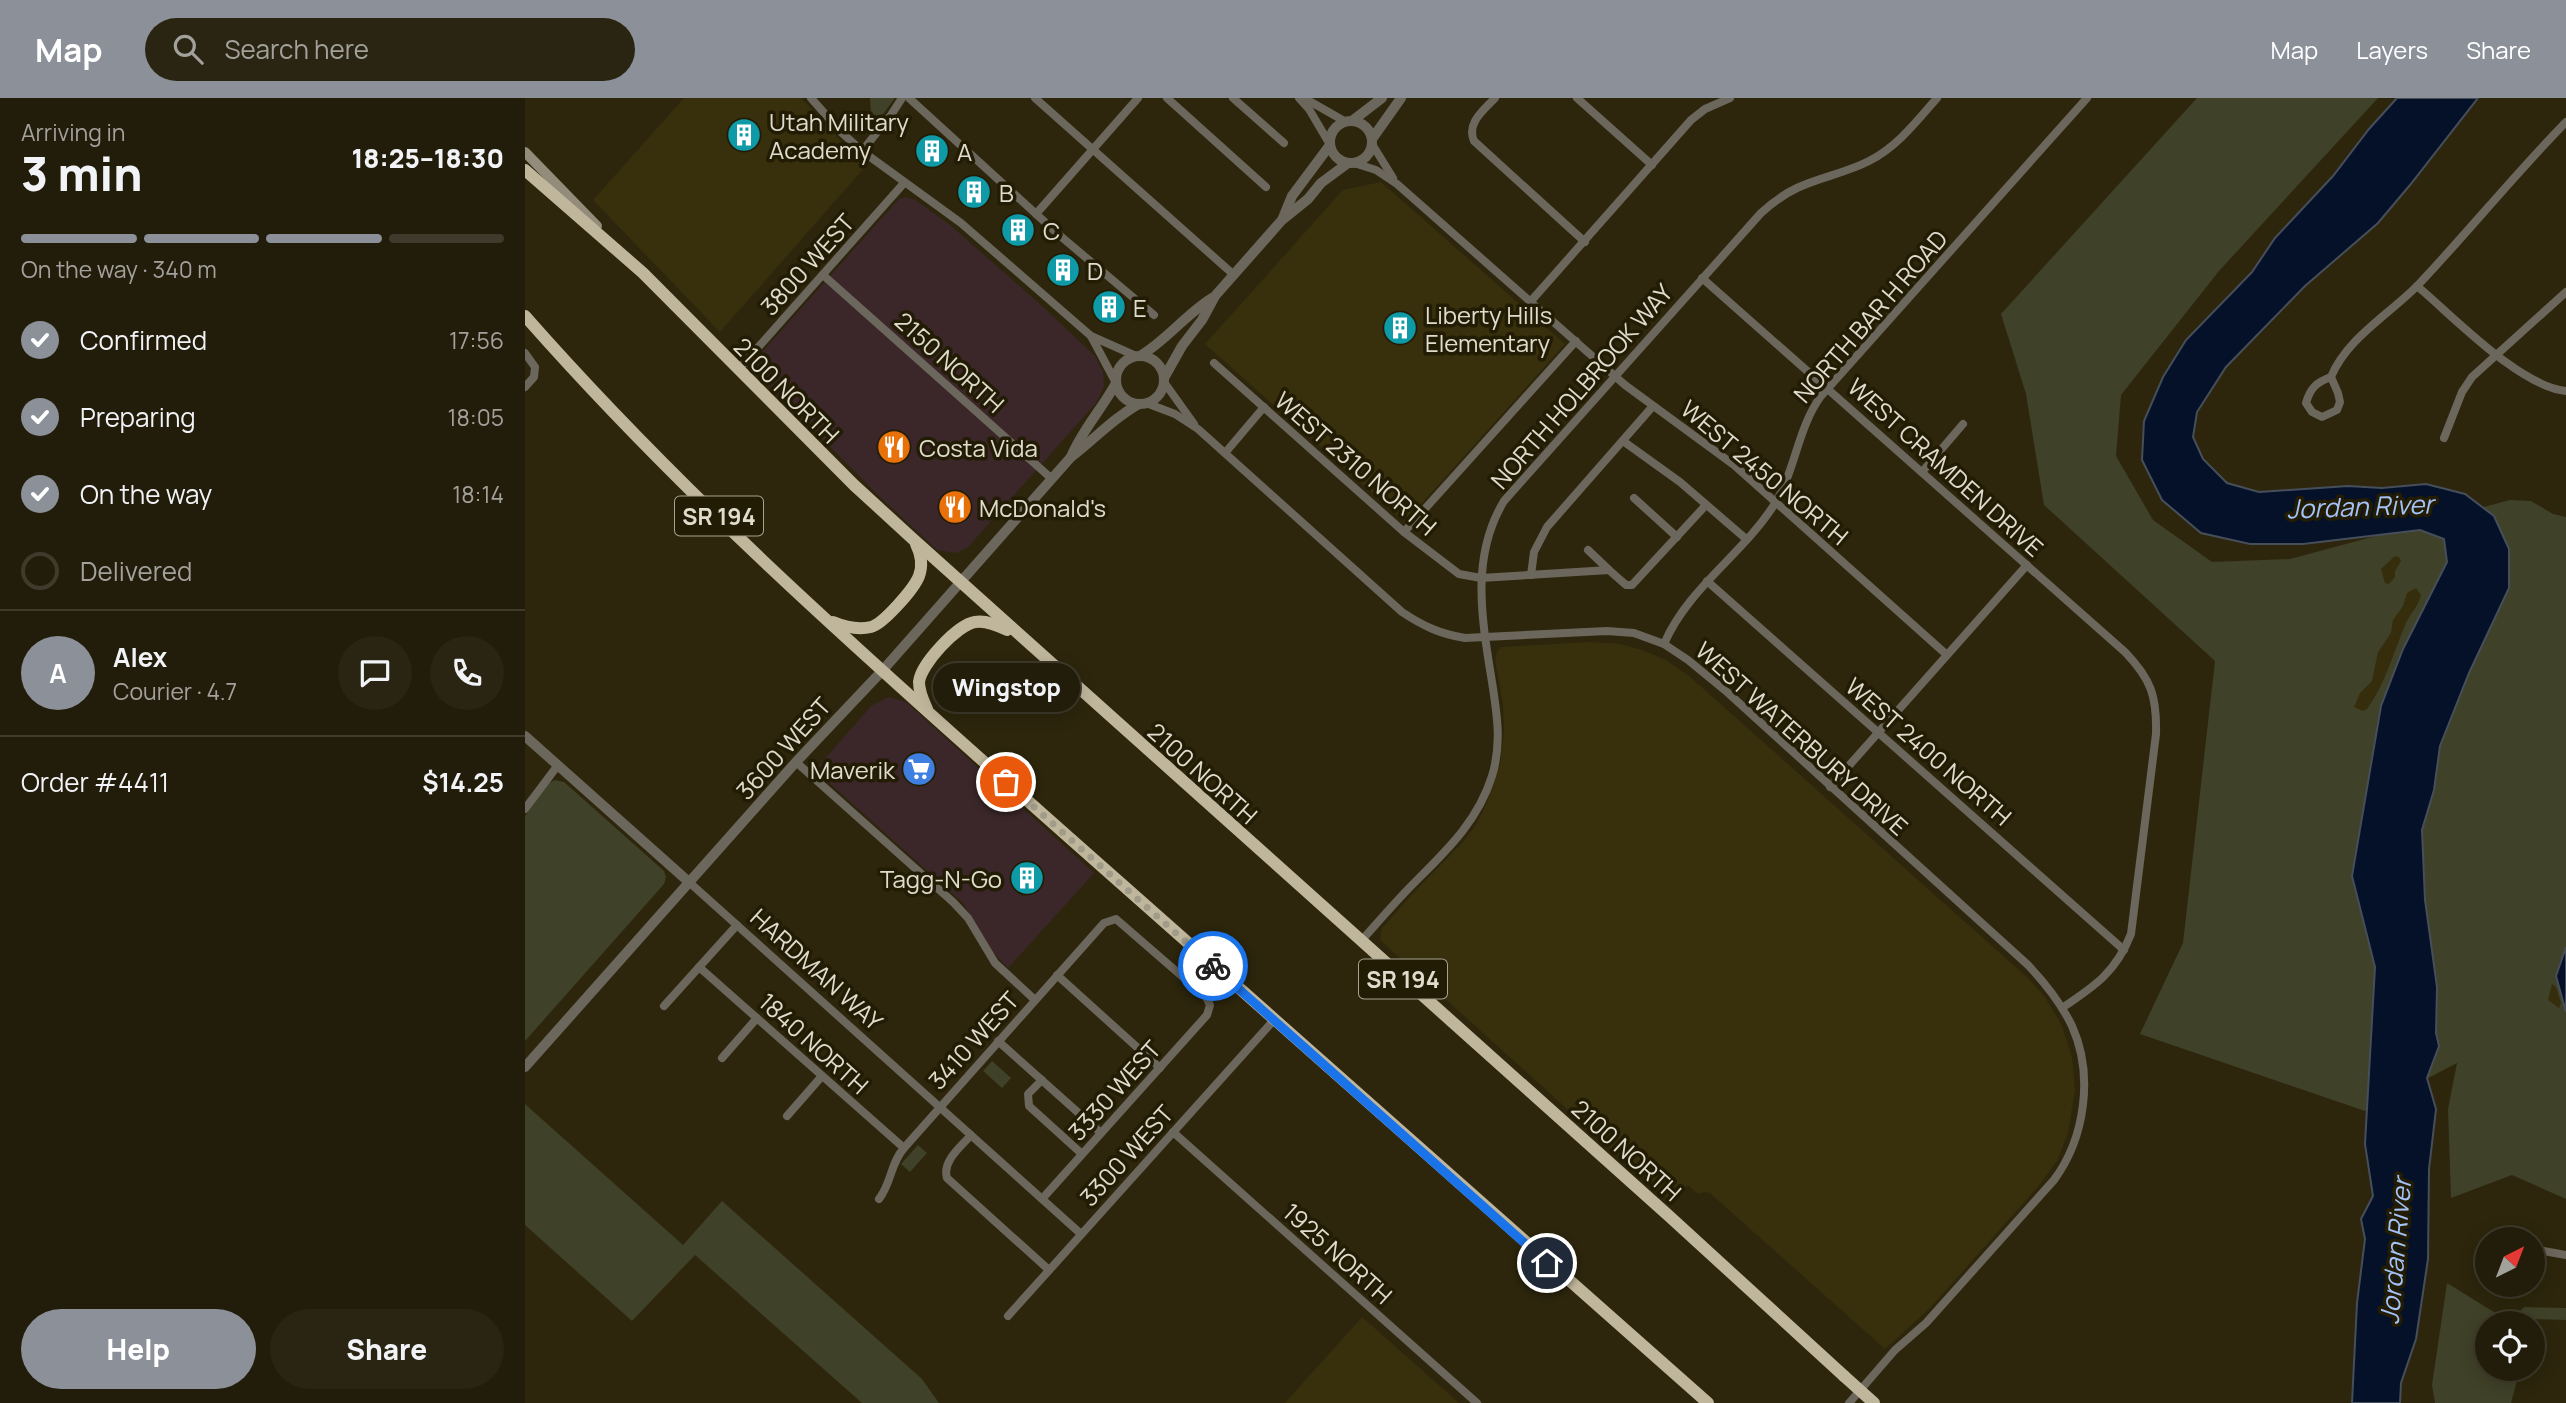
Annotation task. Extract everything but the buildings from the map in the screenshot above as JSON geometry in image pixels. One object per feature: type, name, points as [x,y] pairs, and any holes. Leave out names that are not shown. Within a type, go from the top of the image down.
[{"type":"highway","name":"SR 194","points":[[525,170],[643,273]]},
{"type":"highway","name":"2100 NORTH","points":[[643,273],[854,485],[960,583],[1874,1403]]},
{"type":"highway","name":"SR 194","points":[[525,318],[692,490],[882,671],[1708,1403]]},
{"type":"highway","points":[[827,619],[842,626],[858,628],[873,626],[882,621],[919,578],[921,557],[914,540]]},
{"type":"highway","points":[[931,715],[920,690],[921,677],[927,665],[956,631],[971,623],[986,622],[1020,636]]},
{"type":"main road","name":"2100 NORTH","points":[[525,152],[643,273]]},
{"type":"street","points":[[811,98],[841,132],[862,150],[961,223],[1091,336],[1156,362],[1164,380]]},
{"type":"street","points":[[862,150],[902,98]]},
{"type":"street","points":[[909,98],[1036,214],[1154,316]]},
{"type":"street","points":[[1035,98],[1234,275]]},
{"type":"street","points":[[1036,214],[1138,98]]},
{"type":"street","points":[[1167,98],[1266,187]]},
{"type":"street","points":[[1233,98],[1284,143]]},
{"type":"street","points":[[1301,98],[1367,128],[1372,141]]},
{"type":"street","points":[[1301,98],[1337,158],[1351,163]]},
{"type":"street","points":[[1282,220],[1292,196],[1329,144],[1336,127],[1382,98]]},
{"type":"street","points":[[1071,457],[1079,438],[1103,406],[1123,362],[1162,342],[1187,317],[1215,296],[1282,220],[1308,199],[1321,183],[1368,155],[1372,141],[1401,98]]},
{"type":"street","points":[[1496,98],[1476,120],[1470,133],[1479,147],[1585,242]]},
{"type":"street","points":[[1577,98],[1652,165]]},
{"type":"street","name":"NORTH HOLBROOK WAY","points":[[1361,941],[1455,843],[1470,822],[1487,789],[1497,752],[1498,724],[1485,636],[1481,578],[1485,543],[1504,501],[1771,204],[1800,187],[1852,169],[1885,152],[1937,98]]},
{"type":"street","name":"NORTH BAR H ROAD","points":[[1664,644],[1681,610],[1775,503],[1786,481],[1805,422],[1828,389],[2087,98]]},
{"type":"street","points":[[1531,302],[1691,120],[1725,99]]},
{"type":"street","points":[[2331,377],[2340,402],[2337,410],[2322,417],[2312,412],[2307,403],[2310,390],[2331,377],[2342,356],[2417,286],[2525,164],[2566,122]]},
{"type":"street","name":"WEST 2450 NORTH","points":[[1372,141],[1397,184]]},
{"type":"street","name":"WEST 2450 NORTH","points":[[1351,163],[1376,170],[1397,184],[1615,376],[1714,449],[1947,655]]},
{"type":"street","name":"3800 WEST","points":[[738,370],[904,183]]},
{"type":"street","name":"2150 NORTH","points":[[823,275],[1052,479]]},
{"type":"street","name":"WEST CRAMDEN DRIVE","points":[[1702,278],[2139,667],[2153,694],[2156,734],[2134,922],[2124,950]]},
{"type":"street","points":[[2417,286],[2496,354],[2530,379],[2566,391]]},
{"type":"street","points":[[2444,438],[2467,384],[2496,354],[2566,292]]},
{"type":"street","points":[[1071,457],[1093,441],[1114,419],[1158,395],[1182,346],[1202,320],[1215,296]]},
{"type":"street","points":[[1091,336],[1126,400],[1143,404]]},
{"type":"street","points":[[1405,531],[1576,341]]},
{"type":"street","points":[[525,353],[534,364],[535,371],[525,387]]},
{"type":"street","name":"WEST 2310 NORTH","points":[[1213,363],[1405,531],[1459,574],[1481,578]]},
{"type":"street","name":"WEST WATERBURY DRIVE","points":[[1164,380],[1172,397],[1198,429]]},
{"type":"street","name":"WEST WATERBURY DRIVE","points":[[1143,404],[1175,414],[1198,429],[1402,612],[1423,627],[1465,638],[1607,631],[1634,633],[1664,644],[1727,692],[2043,981],[2062,1008],[2079,1045],[2083,1082],[2080,1122],[2074,1145],[2054,1180],[1926,1323],[1895,1350],[1849,1403]]},
{"type":"street","points":[[1531,575],[1534,552],[1546,527],[1653,406]]},
{"type":"street","points":[[1225,453],[1264,408]]},
{"type":"street","points":[[1922,472],[1963,424]]},
{"type":"street","points":[[1623,441],[1680,482],[1745,538]]},
{"type":"street","name":"3600 WEST","points":[[525,1067],[1071,457]]},
{"type":"street","points":[[1634,498],[1677,537]]},
{"type":"street","points":[[1588,550],[1629,586],[1635,583],[1706,505]]},
{"type":"street","points":[[1830,787],[2027,565]]},
{"type":"street","points":[[1481,578],[1609,570]]},
{"type":"street","name":"WEST 2400 NORTH","points":[[1707,581],[2124,950]]},
{"type":"street","name":"HARDMAN WAY","points":[[525,736],[1081,1234]]},
{"type":"street","points":[[796,762],[953,902],[968,918],[995,963],[1035,1000]]},
{"type":"street","points":[[525,809],[558,765]]},
{"type":"street","name":"3410 WEST","points":[[879,1199],[887,1188],[894,1162],[904,1148],[1104,923],[1112,919],[1122,922],[1206,997],[1210,1004]]},
{"type":"street","points":[[664,1006],[737,925]]},
{"type":"street","points":[[2062,1008],[2102,980],[2116,965],[2124,950]]},
{"type":"street","name":"1840 NORTH","points":[[699,967],[904,1148]]},
{"type":"street","points":[[1058,975],[1160,1068]]},
{"type":"street","name":"3330 WEST","points":[[1042,1199],[1207,1015],[1210,1004]]},
{"type":"street","points":[[722,1058],[757,1018]]},
{"type":"street","name":"3300 WEST","points":[[1008,1316],[1273,1020]]},
{"type":"street","points":[[998,1041],[1101,1133]]},
{"type":"street","points":[[787,1116],[822,1076]]},
{"type":"street","points":[[1042,1080],[1028,1094],[1029,1105],[1082,1154]]},
{"type":"street","name":"1925 NORTH","points":[[1173,1132],[1477,1403]]},
{"type":"street","points":[[971,1135],[947,1163],[945,1174],[949,1181],[1049,1270]]},
{"type":"street","points":[[2545,1252],[2566,1255]]},
{"type":"shaded area","points":[[684,98],[801,98],[865,167],[720,332],[593,200]]},
{"type":"shaded area","points":[[1381,182],[1565,344],[1405,522],[1205,344],[1343,190]]},
{"type":"shaded area","points":[[906,197],[915,200],[949,224],[1041,305],[1095,356],[1103,372],[1104,387],[1096,403],[968,547],[956,553],[937,550],[879,496],[755,371],[756,359],[899,199]]},
{"type":"shaded area","points":[[1591,642],[1620,644],[1642,650],[1666,660],[1689,676],[2028,978],[2045,997],[2062,1026],[2072,1057],[2075,1090],[2068,1133],[2057,1161],[2037,1188],[1929,1309],[1885,1349],[1710,1193],[1698,1194],[1688,1185],[1677,1197],[1666,1198],[1380,940],[1382,928],[1463,842],[1476,825],[1488,800],[1500,764],[1504,732],[1503,704],[1495,660],[1497,651],[1502,647]]},
{"type":"shaded area","points":[[889,697],[906,702],[1094,873],[1008,968],[992,951],[963,903],[815,770],[871,706]]},
{"type":"shaded area","points":[[1362,1317],[1459,1403],[1285,1403]]},
{"type":"green space","points":[[870,98],[895,98],[872,129],[867,124],[871,114]]},
{"type":"green space","points":[[2197,98],[2378,98],[2219,271],[2121,395],[2116,456],[2153,520],[2212,562],[2290,559],[2510,500],[2531,501],[2553,514],[2566,517],[2566,1199],[2512,1175],[2451,1198],[2448,1109],[2457,1063],[2365,1111],[2140,1034],[2183,943],[2215,661],[2044,505],[2026,394],[2001,314]]},
{"type":"green space","points":[[555,780],[564,782],[664,871],[666,877],[664,884],[525,1041],[525,816],[549,783]]},
{"type":"green space","points":[[992,1061],[1011,1078],[1002,1088],[983,1071]]},
{"type":"green space","points":[[525,1104],[683,1245],[722,1201],[922,1379],[939,1403],[862,1403],[695,1255],[632,1321],[525,1225]]},
{"type":"green space","points":[[918,1145],[927,1153],[910,1172],[901,1164]]},
{"type":"green space","points":[[2447,1283],[2492,1311],[2475,1311],[2475,1381],[2517,1381],[2511,1403],[2435,1403],[2432,1385]]},
{"type":"green space","points":[[2524,1307],[2566,1308],[2566,1320],[2545,1319],[2545,1311],[2520,1311]]},
{"type":"sand","points":[[2395,556],[2401,561],[2395,571],[2395,577],[2389,584],[2385,583],[2381,569]]},
{"type":"sand","points":[[2416,588],[2421,595],[2406,623],[2379,689],[2367,709],[2363,711],[2354,707],[2360,693],[2372,681],[2378,652],[2391,633],[2393,620],[2403,606],[2407,593]]},
{"type":"sand","points":[[2552,984],[2556,987],[2561,1003],[2559,1008],[2548,1000]]},
{"type":"water","name":"Jordan River","points":[[2397,98],[2478,98],[2378,223],[2305,286],[2226,367],[2197,412],[2193,437],[2203,459],[2227,483],[2259,492],[2426,484],[2465,494],[2494,516],[2509,549],[2509,588],[2469,673],[2440,746],[2434,790],[2422,830],[2425,900],[2437,987],[2436,1033],[2439,1046],[2427,1078],[2436,1109],[2429,1169],[2428,1259],[2416,1339],[2401,1383],[2400,1403],[2352,1403],[2357,1303],[2365,1239],[2361,1219],[2373,1196],[2365,1144],[2375,967],[2352,876],[2381,706],[2403,649],[2447,562],[2444,539],[2420,530],[2303,544],[2250,544],[2201,533],[2162,500],[2142,460],[2144,421],[2163,377],[2186,340],[2252,272],[2275,238],[2333,176]]},
{"type":"water","points":[[2566,947],[2566,1012],[2556,976]]},
{"type":"way so far","points":[[1006,782],[1213,966]]},
{"type":"place","name":"Utah Military Academy","points":[[744,135]]},
{"type":"place","name":"A","points":[[932,151]]},
{"type":"place","name":"B","points":[[974,192]]},
{"type":"place","name":"C","points":[[1018,230]]},
{"type":"place","name":"D","points":[[1063,270]]},
{"type":"place","name":"E","points":[[1109,307]]},
{"type":"place","name":"Liberty Hills Elementary","points":[[1400,328]]},
{"type":"place","name":"Costa Vida","points":[[894,447]]},
{"type":"place","name":"McDonald's","points":[[955,507]]},
{"type":"place","name":"Maverik","points":[[919,769]]},
{"type":"place","name":"Wingstop","points":[[1006,782]]},
{"type":"place","name":"Tagg-N-Go","points":[[1027,878]]},
{"type":"route","points":[[1213,966],[1547,1263]]}]
